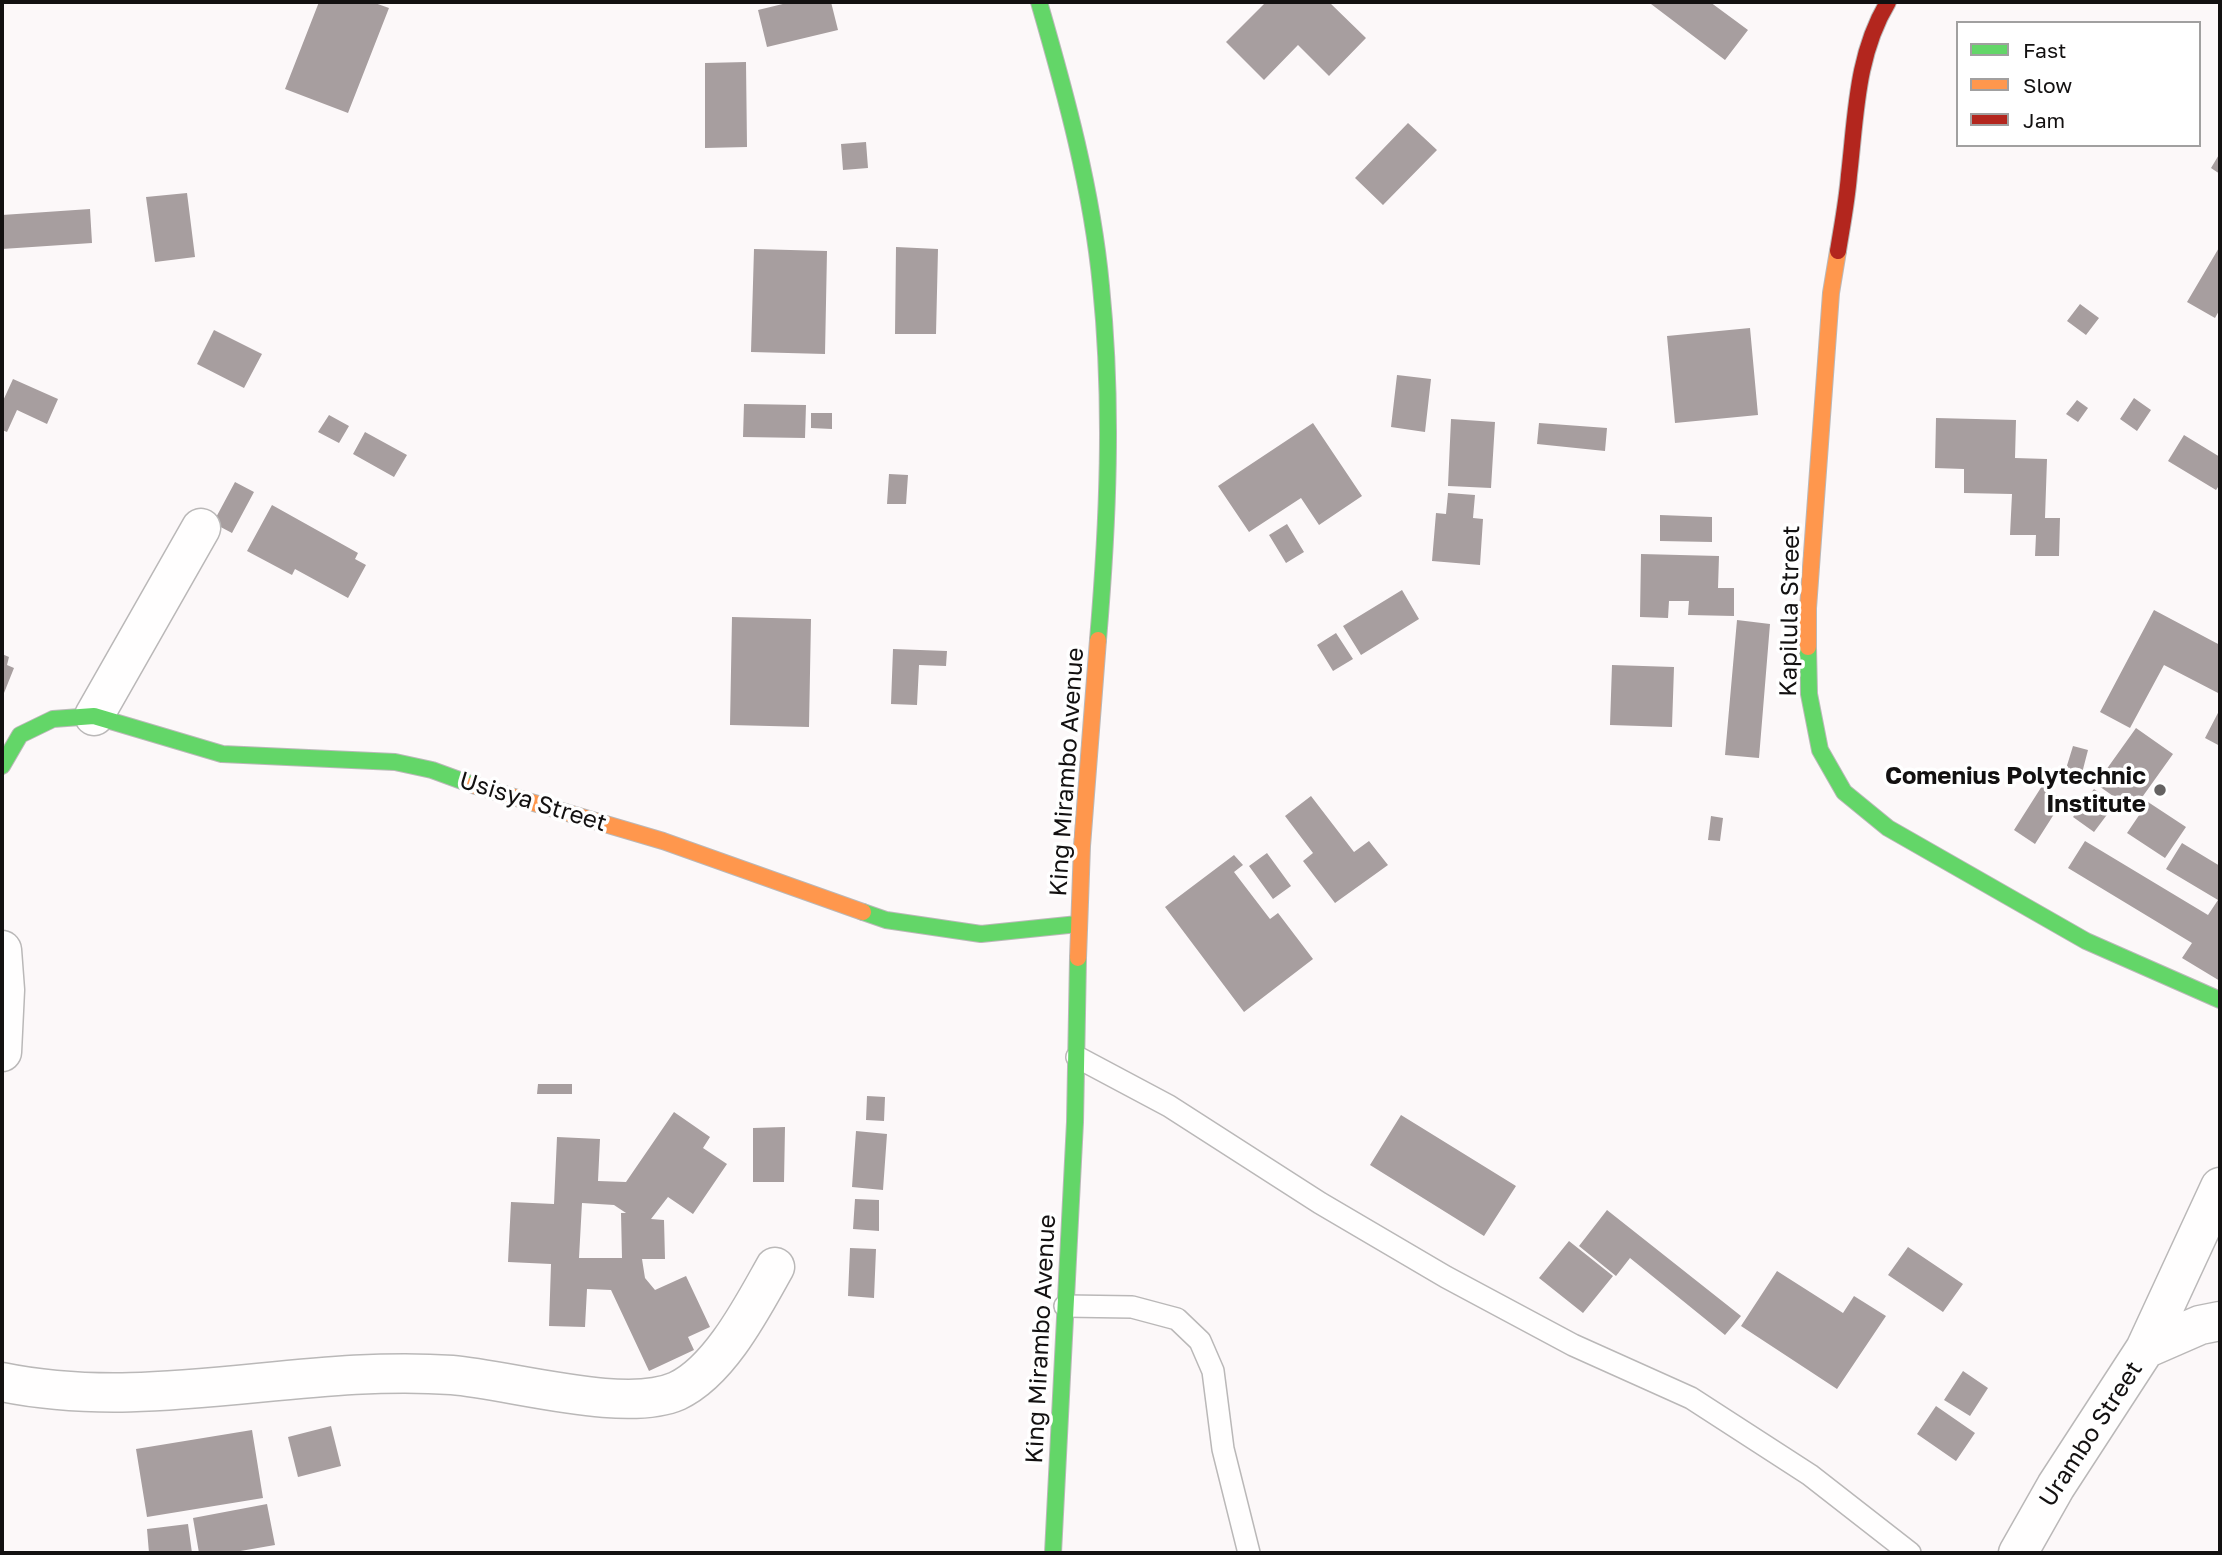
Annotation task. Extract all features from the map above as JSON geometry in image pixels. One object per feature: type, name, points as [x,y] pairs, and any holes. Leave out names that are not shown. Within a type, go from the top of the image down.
[{"type":"street","name":"King Mirambo Avenue","points":[[1039,2],[1070,109],[1098,261],[1105,335],[1107,399],[1102,609],[1078,924],[1077,1057],[1053,1553]]},
{"type":"street","name":"Kapilula Street","points":[[1888,2],[1874,25],[1857,88],[1849,178],[1831,293],[1808,608],[1809,694],[1819,750],[1844,792],[1888,828],[2086,941],[2169,980],[2220,999]]},
{"type":"street","points":[[94,716],[201,528]]},
{"type":"street","name":"Usisya Street","points":[[2,766],[20,735],[52,719],[94,716],[222,754],[395,762],[432,770],[492,792],[663,841],[886,920],[981,934],[1078,924]]},
{"type":"street","points":[[2,950],[5,990],[2,1052]]},
{"type":"street","points":[[2145,1349],[2220,1188]]},
{"type":"street","points":[[2,1382],[75,1391],[135,1394],[350,1373],[406,1373],[500,1381],[609,1398],[649,1398],[678,1390],[707,1368],[742,1324],[775,1267]]},
{"type":"street","name":"Urambo Street","points":[[2018,1553],[2056,1486],[2145,1349],[2200,1325],[2220,1321]]},
{"type":"lane","points":[[1077,1057],[1169,1107],[1320,1203],[1446,1277],[1573,1345],[1691,1398],[1810,1475],[1910,1553]]},
{"type":"lane","points":[[1065,1306],[1132,1307],[1166,1316],[1177,1319],[1200,1342],[1213,1371],[1223,1449],[1249,1553]]},
{"type":"building","points":[[319,2],[372,2],[389,8],[348,113],[285,89]]},
{"type":"building","points":[[791,2],[831,2],[838,30],[767,47],[758,10]]},
{"type":"building","points":[[1266,2],[1329,2],[1366,38],[1329,76],[1298,45],[1264,80],[1226,42]]},
{"type":"building","points":[[1710,2],[1748,30],[1725,60],[1651,4]]},
{"type":"building","points":[[746,62],[747,147],[705,148],[705,63]]},
{"type":"building","points":[[1408,123],[1437,150],[1383,205],[1355,178]]},
{"type":"building","points":[[866,142],[868,168],[843,170],[841,144]]},
{"type":"building","points":[[2220,153],[2220,174],[2211,168]]},
{"type":"building","points":[[187,193],[195,257],[155,262],[146,197]]},
{"type":"building","points":[[90,209],[92,243],[2,249],[2,215]]},
{"type":"building","points":[[2220,246],[2220,309],[2215,318],[2187,302]]},
{"type":"building","points":[[896,247],[938,249],[936,334],[895,334]]},
{"type":"building","points":[[754,249],[827,251],[825,354],[751,352]]},
{"type":"building","points":[[2080,304],[2099,318],[2086,335],[2067,321]]},
{"type":"building","points":[[1750,328],[1758,415],[1675,423],[1667,336]]},
{"type":"building","points":[[214,330],[262,354],[244,388],[197,364]]},
{"type":"building","points":[[1397,375],[1431,379],[1425,432],[1391,427]]},
{"type":"building","points":[[13,379],[58,399],[47,424],[17,410],[7,432],[2,430],[2,403]]},
{"type":"building","points":[[2134,398],[2151,410],[2137,431],[2120,419]]},
{"type":"building","points":[[2077,400],[2088,408],[2078,422],[2066,414]]},
{"type":"building","points":[[744,404],[806,405],[805,438],[743,437]]},
{"type":"building","points":[[811,413],[832,413],[832,429],[811,428]]},
{"type":"building","points":[[329,415],[349,426],[339,443],[318,432]]},
{"type":"building","points":[[1936,418],[2016,420],[2015,458],[2047,459],[2045,518],[2060,518],[2059,556],[2035,556],[2036,535],[2010,535],[2012,494],[1964,493],[1964,469],[1935,468]]},
{"type":"building","points":[[1451,419],[1495,422],[1491,488],[1448,486]]},
{"type":"building","points":[[1313,423],[1362,496],[1319,525],[1301,498],[1249,532],[1218,486]]},
{"type":"building","points":[[1539,423],[1607,428],[1605,451],[1537,444]]},
{"type":"building","points":[[365,432],[407,455],[394,477],[353,454]]},
{"type":"building","points":[[2184,435],[2220,457],[2220,484],[2216,490],[2168,461]]},
{"type":"building","points":[[889,474],[908,475],[906,504],[887,504]]},
{"type":"building","points":[[235,482],[254,492],[232,533],[213,523]]},
{"type":"building","points":[[1448,493],[1475,495],[1473,518],[1483,519],[1480,565],[1432,561],[1436,513],[1446,514]]},
{"type":"building","points":[[272,505],[358,553],[355,559],[366,565],[348,598],[295,569],[292,575],[247,551]]},
{"type":"building","points":[[1660,515],[1712,517],[1712,542],[1660,541]]},
{"type":"building","points":[[1287,524],[1304,552],[1286,563],[1269,535]]},
{"type":"building","points":[[1641,554],[1719,556],[1718,588],[1734,588],[1734,616],[1688,615],[1689,601],[1669,601],[1668,618],[1640,617]]},
{"type":"building","points":[[1402,590],[1419,619],[1361,655],[1343,626]]},
{"type":"building","points":[[2154,610],[2220,645],[2220,694],[2164,665],[2130,728],[2100,712]]},
{"type":"building","points":[[732,617],[811,619],[809,727],[730,725]]},
{"type":"building","points":[[1737,620],[1770,624],[1759,758],[1725,755]]},
{"type":"building","points":[[1336,633],[1353,659],[1333,671],[1317,645]]},
{"type":"building","points":[[893,649],[947,651],[946,666],[919,665],[917,705],[891,704]]},
{"type":"building","points":[[2,654],[9,657],[7,665],[14,668],[2,698]]},
{"type":"building","points":[[1612,665],[1674,667],[1672,727],[1610,725]]},
{"type":"building","points":[[2220,709],[2220,746],[2205,738]]},
{"type":"building","points":[[2136,728],[2173,754],[2133,810],[2096,784]]},
{"type":"building","points":[[2073,746],[2088,750],[2081,777],[2065,772]]},
{"type":"building","points":[[2042,786],[2063,800],[2035,844],[2014,830]]},
{"type":"building","points":[[2094,789],[2115,804],[2094,832],[2073,817]]},
{"type":"building","points":[[1311,796],[1354,852],[1369,841],[1388,865],[1335,903],[1303,861],[1313,853],[1285,816]]},
{"type":"building","points":[[2148,802],[2186,827],[2165,858],[2127,833]]},
{"type":"building","points":[[1711,816],[1723,818],[1720,841],[1708,840]]},
{"type":"building","points":[[2085,841],[2208,915],[2218,900],[2166,869],[2182,843],[2220,866],[2220,981],[2182,958],[2192,943],[2068,868]]},
{"type":"building","points":[[1267,853],[1291,886],[1273,899],[1249,866]]},
{"type":"building","points":[[1234,855],[1243,865],[1234,872],[1270,919],[1278,913],[1313,959],[1244,1012],[1165,907]]},
{"type":"building","points":[[538,1084],[572,1084],[572,1094],[537,1094]]},
{"type":"building","points":[[867,1096],[885,1097],[884,1121],[866,1120]]},
{"type":"building","points":[[674,1112],[710,1137],[703,1148],[727,1164],[693,1214],[668,1197],[651,1219],[664,1220],[665,1259],[642,1259],[645,1278],[655,1290],[686,1276],[710,1327],[688,1337],[694,1350],[649,1371],[611,1290],[587,1289],[585,1327],[549,1326],[551,1264],[508,1262],[511,1202],[554,1204],[557,1137],[600,1139],[598,1181],[626,1182]],"holes":[[[582,1203],[614,1205],[626,1213],[621,1213],[622,1258],[579,1258]]]},
{"type":"building","points":[[1401,1115],[1516,1186],[1484,1236],[1370,1165]]},
{"type":"building","points":[[785,1127],[784,1182],[753,1182],[753,1128]]},
{"type":"building","points":[[856,1131],[887,1134],[883,1190],[852,1187]]},
{"type":"building","points":[[855,1199],[879,1200],[879,1231],[853,1229]]},
{"type":"building","points":[[1607,1210],[1741,1316],[1725,1335],[1630,1258],[1616,1276],[1579,1246]]},
{"type":"building","points":[[1569,1241],[1613,1276],[1583,1313],[1539,1278]]},
{"type":"building","points":[[1908,1247],[1963,1284],[1943,1312],[1888,1275]]},
{"type":"building","points":[[850,1248],[876,1249],[874,1298],[848,1296]]},
{"type":"building","points":[[1777,1271],[1843,1313],[1854,1296],[1886,1316],[1837,1389],[1741,1326]]},
{"type":"building","points":[[1963,1371],[1988,1388],[1970,1416],[1944,1400]]},
{"type":"building","points":[[1936,1406],[1975,1433],[1956,1461],[1917,1434]]},
{"type":"building","points":[[331,1426],[341,1466],[298,1477],[288,1437]]},
{"type":"building","points":[[252,1430],[263,1498],[147,1517],[136,1449]]},
{"type":"building","points":[[267,1504],[275,1545],[229,1553],[199,1553],[193,1518]]},
{"type":"building","points":[[188,1524],[192,1553],[149,1553],[147,1529]]},
{"type":"traffic: fast","points":[[1039,2],[1085,178],[1101,286],[1107,374],[1108,463],[1098,640]]},
{"type":"traffic: fast","points":[[1808,647],[1809,694],[1820,750],[1844,792],[1888,828],[2086,941],[2220,1000]]},
{"type":"traffic: fast","points":[[2,766],[20,735],[53,719],[94,716],[222,754],[395,762],[432,770],[473,785]]},
{"type":"traffic: fast","points":[[863,912],[886,920],[981,934],[1078,924]]},
{"type":"traffic: fast","points":[[1053,1553],[1075,1122],[1078,958]]},
{"type":"traffic: slow","points":[[1808,647],[1808,608],[1831,293],[1838,251]]},
{"type":"traffic: slow","points":[[1078,958],[1082,846],[1098,640]]},
{"type":"traffic: slow","points":[[473,785],[663,841],[863,912]]},
{"type":"traffic: jam","points":[[1838,251],[1863,64],[1877,22],[1888,2]]},
{"type":"place","name":"Comenius Polytechnic Institute","points":[[2160,790]]}]
